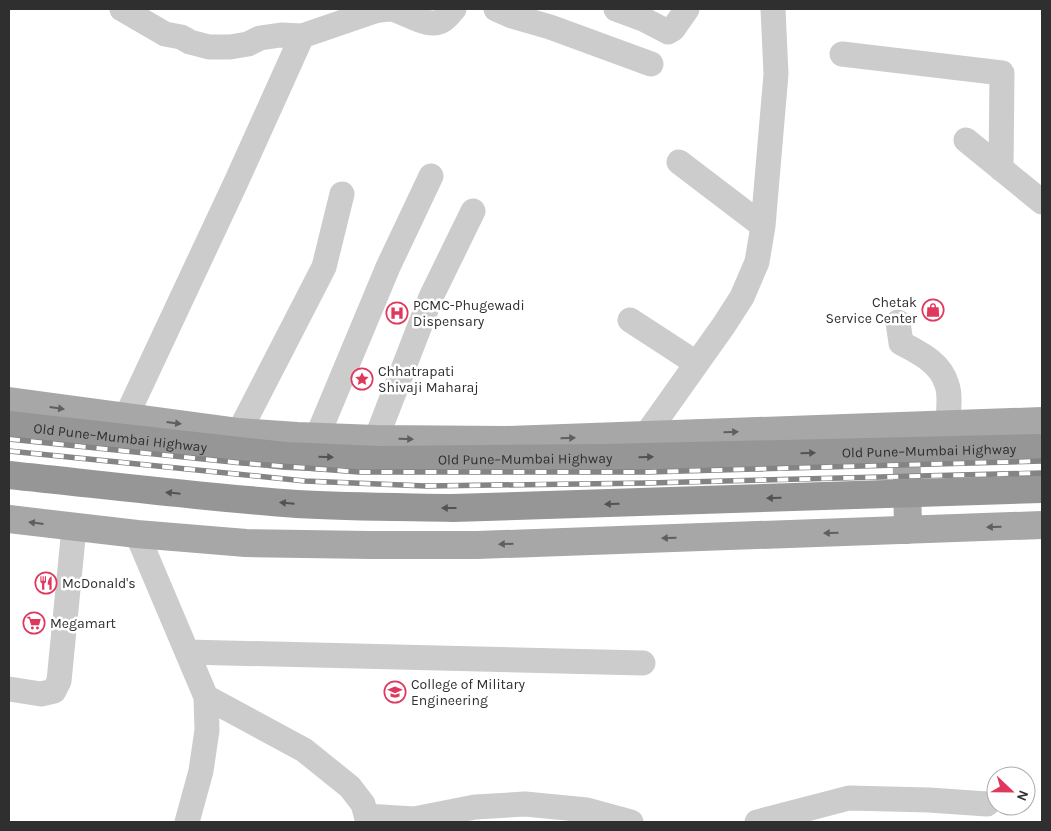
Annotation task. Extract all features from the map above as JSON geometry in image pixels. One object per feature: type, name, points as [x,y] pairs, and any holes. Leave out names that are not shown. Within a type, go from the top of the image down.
[{"type":"highway","name":"Old Pune–Mumbai Highway","points":[[9,425],[268,454],[380,460],[604,458],[1042,448]]},
{"type":"highway","points":[[9,475],[222,498],[374,507],[502,507],[1042,489]]},
{"type":"highway","points":[[9,495],[52,480]]},
{"type":"main road","name":"Old Pune–Mumbai Highway","points":[[9,401],[239,432],[376,439],[506,440],[1042,421]]},
{"type":"main road","points":[[906,426],[908,530]]},
{"type":"main road","points":[[9,519],[74,528],[246,542],[370,545],[487,544],[1042,525]]},
{"type":"street","points":[[122,9],[165,34],[181,37],[190,42],[209,47],[230,47],[248,44],[260,38],[281,35],[302,36],[375,11],[391,9],[431,23],[444,20],[454,9]]},
{"type":"street","points":[[496,9],[512,16],[554,18],[651,64]]},
{"type":"street","points":[[616,9],[642,18],[668,32],[673,29],[687,9]]},
{"type":"street","points":[[646,435],[742,297],[757,262],[763,226],[776,74],[767,11]]},
{"type":"street","points":[[126,417],[302,36]]},
{"type":"street","points":[[842,54],[1002,73],[1002,169]]},
{"type":"street","points":[[966,140],[1042,202]]},
{"type":"street","points":[[679,162],[763,226]]},
{"type":"street","points":[[317,437],[388,267],[431,176]]},
{"type":"street","points":[[239,432],[324,267],[342,194]]},
{"type":"street","points":[[376,439],[431,297],[473,211]]},
{"type":"street","points":[[630,320],[696,363]]},
{"type":"street","points":[[898,322],[901,344],[926,356],[942,371],[948,386],[948,425]]},
{"type":"street","points":[[9,689],[41,694],[54,691],[59,681],[74,528]]},
{"type":"street","points":[[137,534],[206,697],[207,730],[201,771],[187,822]]},
{"type":"street","points":[[187,652],[644,663]]},
{"type":"street","points":[[206,697],[304,750],[350,787],[363,804],[367,819],[414,819],[476,807],[525,804],[587,810],[631,822]]},
{"type":"street","points":[[757,822],[849,798],[929,800],[986,804]]},
{"type":"railway","points":[[9,439],[242,463],[359,472],[648,472],[1042,461]]},
{"type":"railway","points":[[9,451],[305,481],[426,486],[648,483],[1042,473]]},
{"type":"place","name":"Chetak Service Center","points":[[933,310]]},
{"type":"place","name":"PCMC-Phugewadi Dispensary","points":[[397,313]]},
{"type":"place","name":"Chhatrapati Shivaji Maharaj","points":[[362,379]]},
{"type":"place","name":"McDonald's","points":[[46,583]]},
{"type":"place","name":"Megamart","points":[[34,623]]},
{"type":"place","name":"College of Military Engineering","points":[[395,692]]}]
